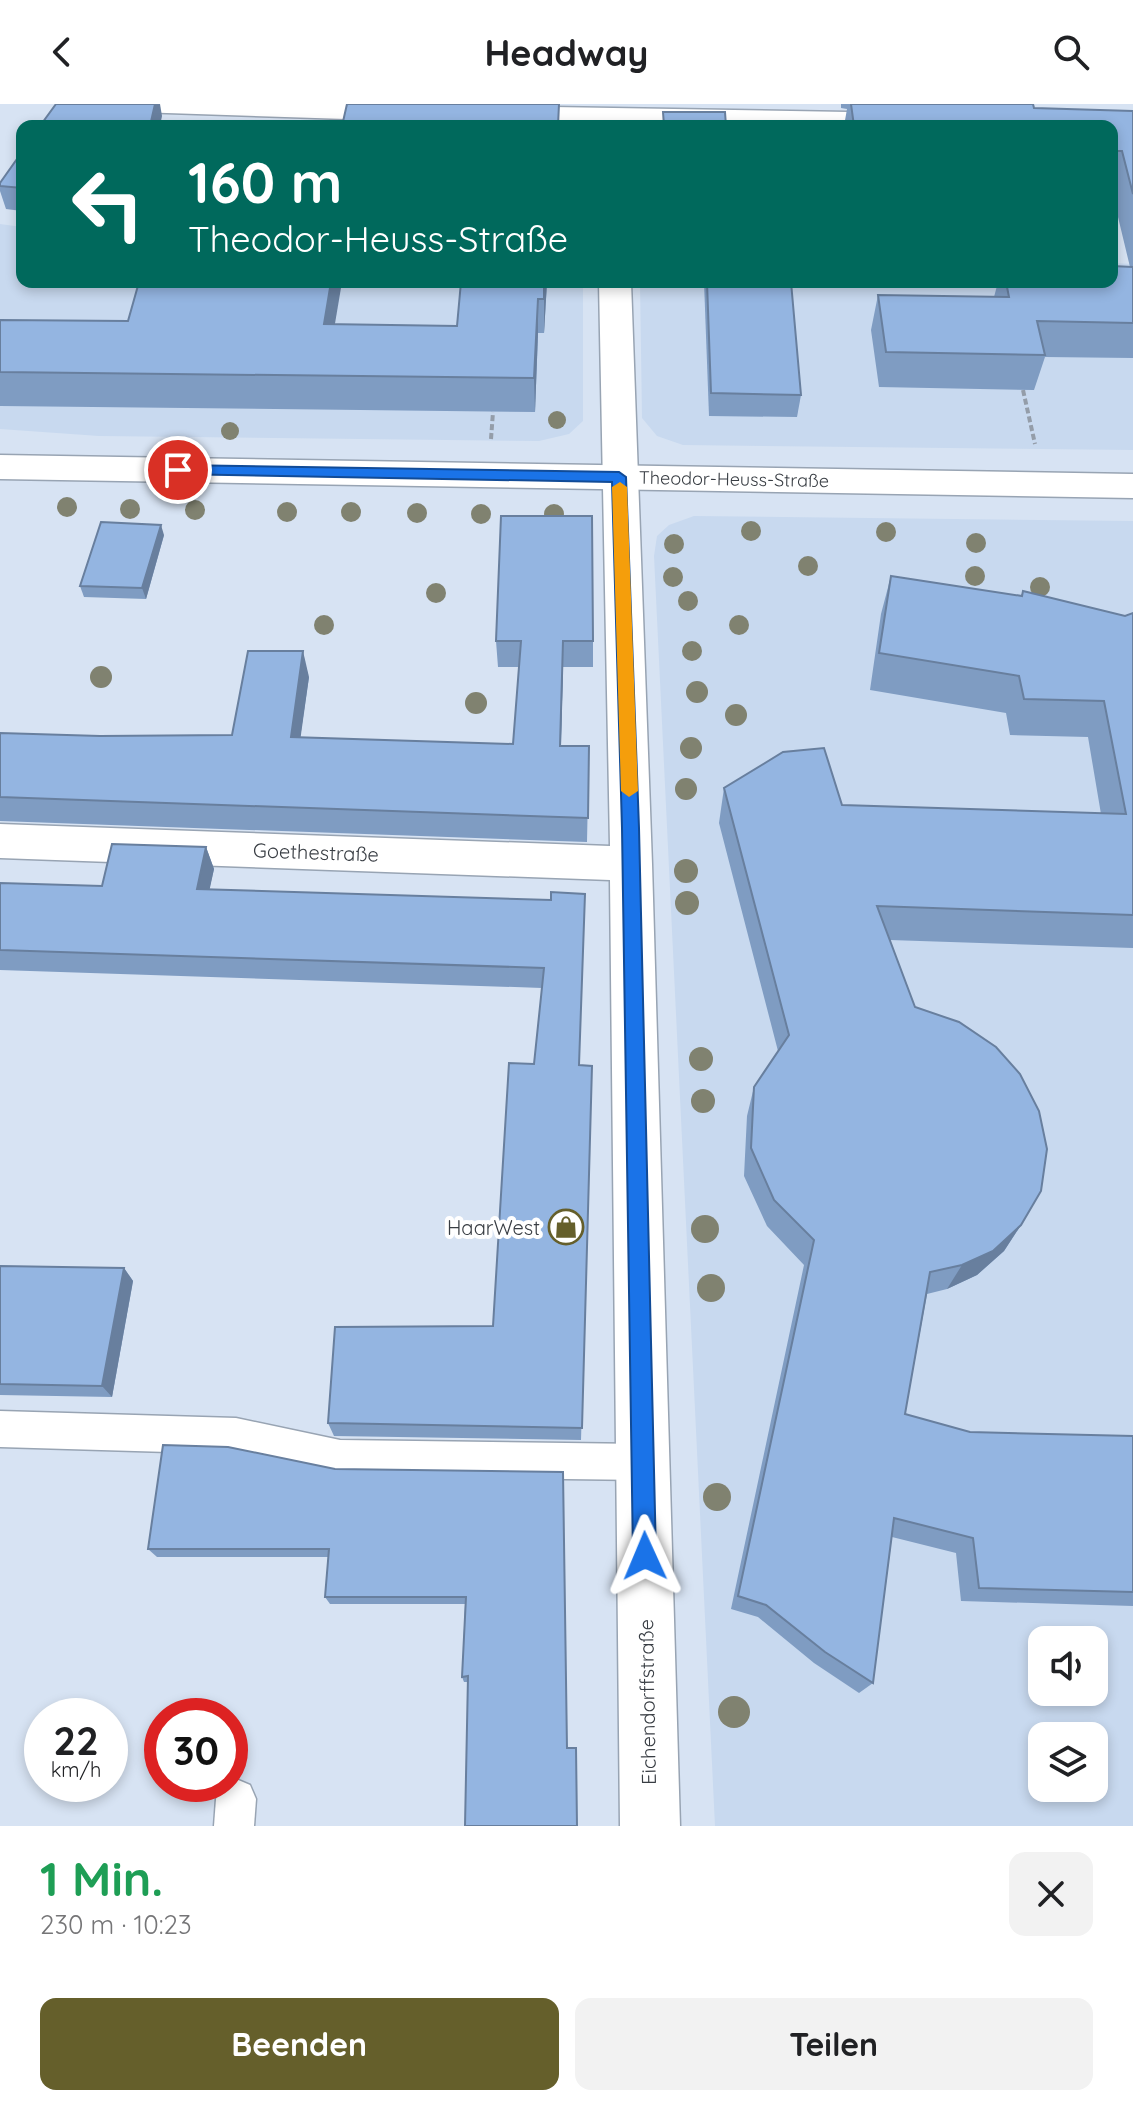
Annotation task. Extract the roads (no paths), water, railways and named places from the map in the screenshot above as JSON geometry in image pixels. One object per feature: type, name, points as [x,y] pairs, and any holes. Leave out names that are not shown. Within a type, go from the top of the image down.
[{"type":"street","points":[[137,104],[440,113]]},
{"type":"street","points":[[473,114],[838,120]]},
{"type":"street","name":"Eichendorffstraße","points":[[615,288],[631,864],[650,1826]]},
{"type":"street","name":"Theodor-Heuss-Straße","points":[[0,467],[1133,486]]},
{"type":"street","name":"Goethestraße","points":[[0,841],[631,864]]},
{"type":"lane","points":[[0,1429],[236,1436],[340,1458],[643,1462]]},
{"type":"place","name":"HaarWest","points":[[566,1227]]}]
